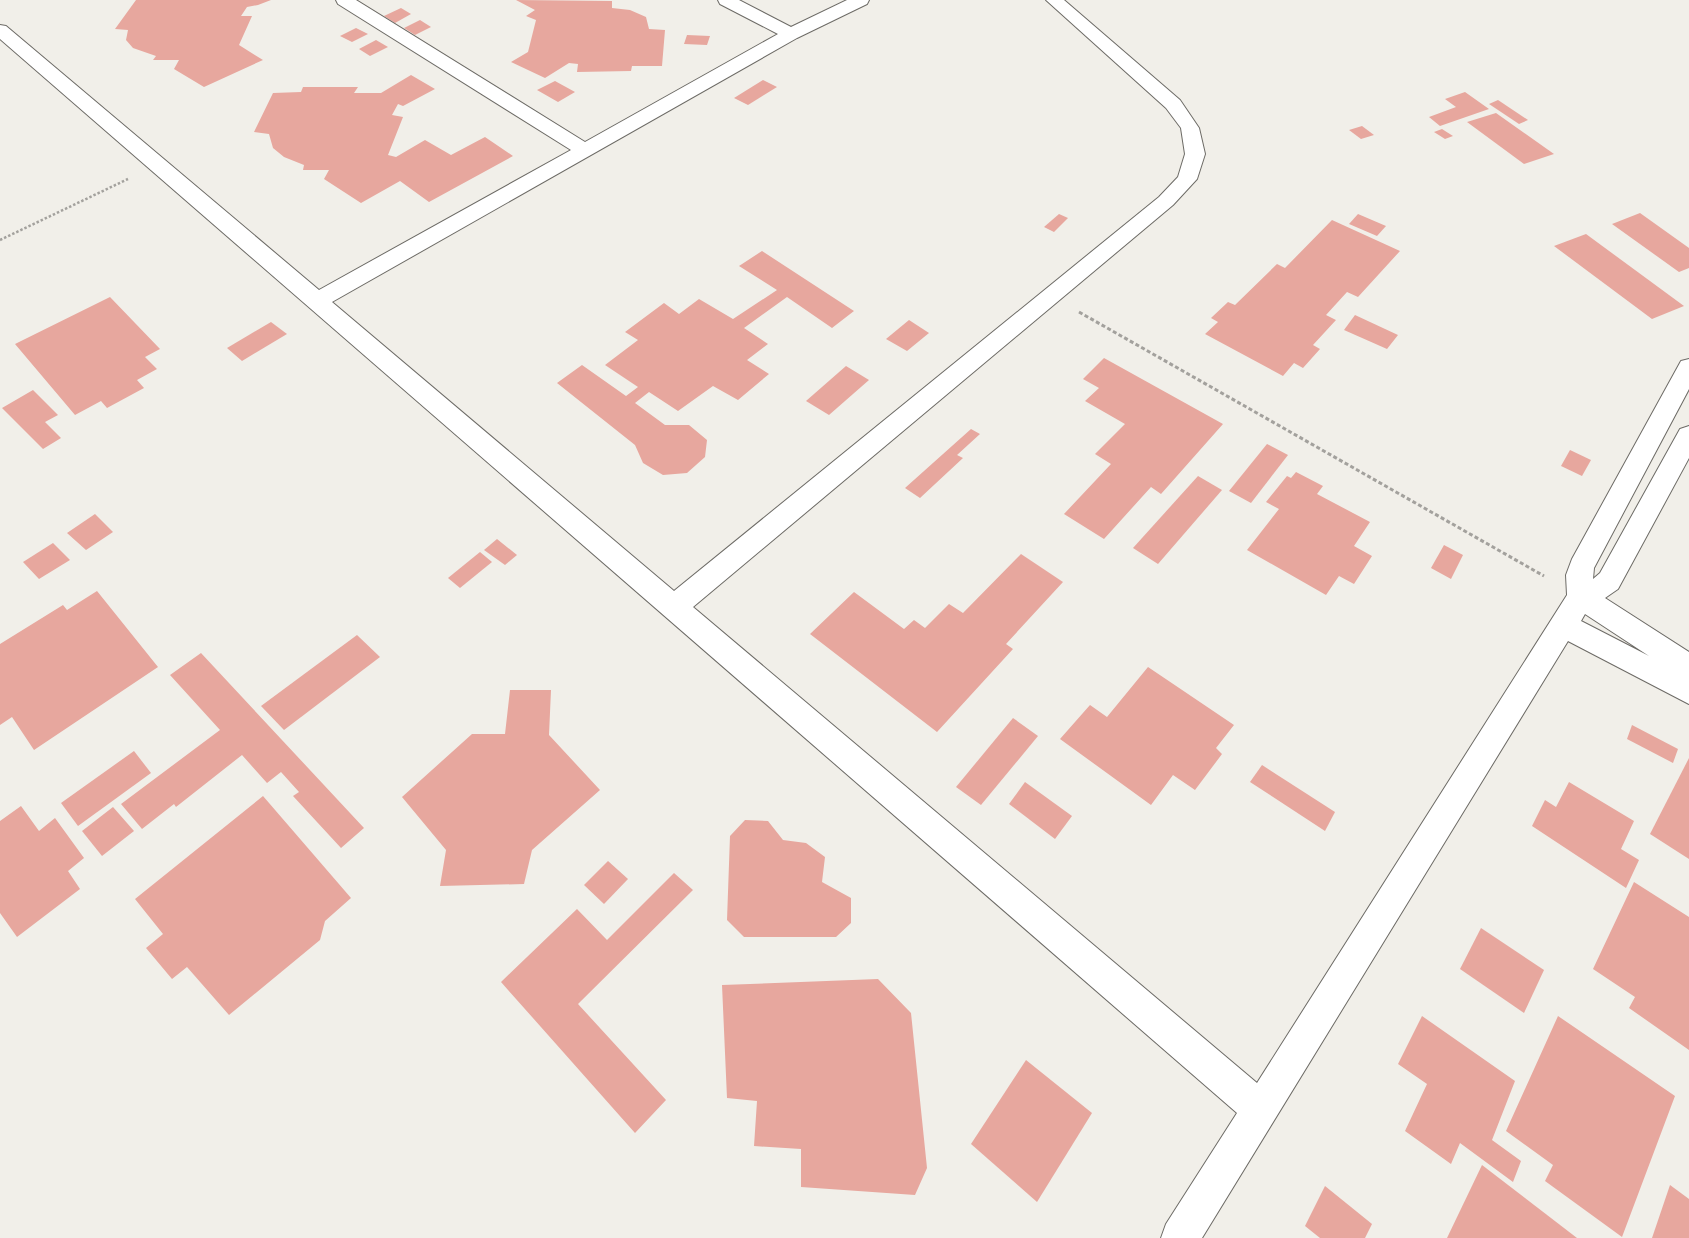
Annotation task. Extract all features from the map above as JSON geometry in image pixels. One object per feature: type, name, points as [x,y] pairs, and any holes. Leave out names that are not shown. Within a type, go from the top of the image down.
[{"type":"street","points":[[344,0],[585,150]]},
{"type":"street","points":[[726,0],[791,34]]},
{"type":"street","points":[[317,301],[819,18],[861,0]]},
{"type":"street","points":[[674,607],[1166,200],[1187,178],[1195,154],[1190,128],[1173,104],[1054,0]]},
{"type":"street","points":[[0,30],[1260,1109]]},
{"type":"street","points":[[1581,597],[1579,575],[1581,568],[1689,367]]},
{"type":"street","points":[[1180,1238],[1581,597],[1602,588],[1609,581],[1689,435]]},
{"type":"street","points":[[1581,597],[1689,667]]},
{"type":"street","points":[[1563,625],[1689,691]]},
{"type":"path","points":[[0,240],[158,165]]},
{"type":"path","points":[[1051,296],[1581,597]]},
{"type":"building","points":[[136,0],[271,0],[247,7],[241,16],[252,16],[239,45],[263,60],[204,87],[174,69],[179,60],[153,60],[156,56],[133,48],[126,40],[128,30],[115,29]]},
{"type":"building","points":[[516,0],[612,1],[612,8],[630,10],[646,17],[649,29],[665,30],[662,66],[632,66],[631,71],[577,72],[578,64],[569,63],[545,78],[511,62],[528,52],[536,20],[526,16],[535,10]]},
{"type":"building","points":[[401,8],[411,14],[395,23],[384,16]]},
{"type":"building","points":[[420,20],[431,27],[415,35],[404,28]]},
{"type":"building","points":[[356,28],[368,34],[352,42],[340,36]]},
{"type":"building","points":[[687,35],[710,36],[707,45],[684,44]]},
{"type":"building","points":[[376,40],[388,47],[370,56],[359,49]]},
{"type":"building","points":[[411,75],[435,89],[403,106],[398,104],[392,115],[403,117],[388,155],[396,157],[425,140],[451,155],[485,137],[513,156],[429,202],[400,181],[361,203],[324,179],[329,170],[303,170],[304,165],[284,157],[273,148],[269,134],[254,132],[273,93],[301,92],[303,87],[358,87],[354,93],[381,93]]},
{"type":"building","points":[[763,80],[777,87],[748,105],[734,98]]},
{"type":"building","points":[[555,81],[575,92],[558,102],[537,90]]},
{"type":"building","points":[[1465,92],[1489,109],[1440,126],[1429,117],[1456,107],[1445,99]]},
{"type":"building","points":[[1498,100],[1528,120],[1519,124],[1489,104]]},
{"type":"building","points":[[1496,113],[1554,154],[1524,164],[1467,122]]},
{"type":"building","points":[[1362,126],[1374,135],[1361,139],[1349,130]]},
{"type":"building","points":[[1442,129],[1453,136],[1445,139],[1434,132]]},
{"type":"building","points":[[1640,213],[1689,248],[1689,268],[1679,272],[1612,224]]},
{"type":"building","points":[[1059,214],[1068,218],[1054,232],[1044,227]]},
{"type":"building","points":[[1358,214],[1386,226],[1377,236],[1349,224]]},
{"type":"building","points":[[1332,220],[1400,251],[1358,297],[1347,292],[1326,315],[1336,320],[1313,345],[1320,349],[1303,368],[1294,363],[1283,376],[1205,334],[1218,322],[1211,318],[1228,302],[1235,305],[1277,264],[1285,268]]},
{"type":"building","points":[[1586,234],[1684,306],[1652,319],[1554,246]]},
{"type":"building","points":[[762,251],[854,311],[832,328],[787,297],[744,328],[768,344],[747,360],[769,374],[738,400],[713,386],[678,411],[649,392],[635,403],[665,425],[689,425],[707,440],[705,457],[687,473],[663,475],[643,463],[635,445],[557,383],[582,365],[626,396],[638,387],[605,365],[638,340],[625,332],[664,303],[679,314],[699,299],[733,319],[777,290],[739,266]]},
{"type":"building","points":[[110,297],[160,349],[145,357],[157,369],[137,380],[144,388],[107,408],[101,401],[75,415],[15,344]]},
{"type":"building","points":[[1355,315],[1398,335],[1387,349],[1344,330]]},
{"type":"building","points":[[909,320],[929,333],[907,351],[886,339]]},
{"type":"building","points":[[271,322],[287,334],[242,361],[227,348]]},
{"type":"building","points":[[1104,358],[1223,424],[1161,494],[1151,487],[1104,539],[1064,514],[1111,464],[1095,454],[1125,424],[1085,401],[1099,388],[1083,379]]},
{"type":"building","points":[[846,366],[869,380],[829,415],[806,401]]},
{"type":"building","points":[[33,390],[58,415],[45,422],[61,438],[43,449],[2,408]]},
{"type":"building","points":[[971,429],[980,434],[957,455],[963,458],[920,498],[905,488]]},
{"type":"building","points":[[1267,444],[1288,455],[1251,503],[1229,491]]},
{"type":"building","points":[[1570,450],[1591,460],[1582,476],[1561,466]]},
{"type":"building","points":[[1296,472],[1323,486],[1317,494],[1370,522],[1354,546],[1372,556],[1354,584],[1339,576],[1326,595],[1247,550],[1279,509],[1266,502],[1287,476],[1291,478]]},
{"type":"building","points":[[1198,476],[1222,490],[1158,564],[1133,548]]},
{"type":"building","points":[[95,514],[113,532],[86,550],[67,533]]},
{"type":"building","points":[[497,539],[517,555],[505,565],[484,550]]},
{"type":"building","points":[[53,543],[70,560],[39,579],[23,562]]},
{"type":"building","points":[[1444,545],[1463,555],[1451,579],[1431,568]]},
{"type":"building","points":[[480,552],[492,562],[460,588],[448,578]]},
{"type":"building","points":[[1021,554],[1063,582],[1006,644],[1013,649],[937,732],[810,634],[854,592],[904,629],[914,620],[925,628],[949,604],[963,613]]},
{"type":"building","points":[[97,591],[158,667],[34,750],[12,717],[0,725],[0,644],[63,605],[67,610]]},
{"type":"building","points":[[357,635],[380,657],[284,730],[261,706]]},
{"type":"building","points":[[201,653],[364,828],[341,848],[293,796],[299,792],[281,772],[267,783],[242,755],[176,807],[174,804],[142,829],[121,804],[220,730],[170,675]]},
{"type":"building","points":[[1148,667],[1234,725],[1216,748],[1222,754],[1195,790],[1173,775],[1151,805],[1060,739],[1090,705],[1107,717]]},
{"type":"building","points":[[510,690],[551,690],[549,735],[600,790],[532,850],[524,884],[440,886],[446,850],[402,797],[472,734],[505,734]]},
{"type":"building","points":[[1013,718],[1038,736],[981,805],[956,787]]},
{"type":"building","points":[[1632,725],[1678,749],[1673,763],[1627,739]]},
{"type":"building","points":[[134,751],[151,773],[78,826],[61,803]]},
{"type":"building","points":[[1689,758],[1689,859],[1650,834]]},
{"type":"building","points":[[1262,765],[1335,812],[1325,831],[1250,782]]},
{"type":"building","points":[[1025,782],[1072,816],[1055,839],[1009,804]]},
{"type":"building","points":[[1569,782],[1634,821],[1621,849],[1639,860],[1626,888],[1532,826],[1545,800],[1556,807]]},
{"type":"building","points":[[263,796],[351,898],[325,921],[320,940],[229,1015],[187,967],[172,979],[146,948],[163,934],[135,899]]},
{"type":"building","points":[[21,806],[39,831],[55,818],[84,858],[68,871],[80,889],[17,937],[0,913],[0,821]]},
{"type":"building","points":[[113,807],[134,831],[102,856],[82,831]]},
{"type":"building","points":[[745,820],[768,821],[783,840],[806,843],[825,857],[822,882],[851,898],[851,923],[836,937],[744,937],[727,920],[730,836]]},
{"type":"building","points":[[608,861],[628,879],[604,904],[584,885]]},
{"type":"building","points":[[674,873],[693,890],[578,1004],[666,1100],[635,1133],[501,982],[577,909],[607,940]]},
{"type":"building","points":[[1634,882],[1689,917],[1689,1050],[1629,1008],[1635,997],[1593,969]]},
{"type":"building","points":[[1481,928],[1544,970],[1524,1013],[1460,969]]},
{"type":"building","points":[[878,979],[911,1013],[927,1168],[915,1195],[801,1187],[801,1149],[754,1146],[757,1101],[727,1098],[722,985]]},
{"type":"building","points":[[1422,1016],[1515,1081],[1492,1140],[1521,1161],[1513,1182],[1460,1143],[1451,1164],[1405,1131],[1427,1084],[1398,1064]]},
{"type":"building","points":[[1558,1016],[1675,1096],[1622,1237],[1545,1181],[1553,1165],[1506,1131]]},
{"type":"building","points":[[1026,1060],[1092,1113],[1037,1202],[971,1144]]},
{"type":"building","points":[[1482,1165],[1577,1238],[1447,1238]]},
{"type":"building","points":[[1670,1185],[1689,1199],[1689,1238],[1652,1238]]},
{"type":"building","points":[[1325,1186],[1372,1224],[1365,1238],[1320,1238],[1305,1226]]}]
